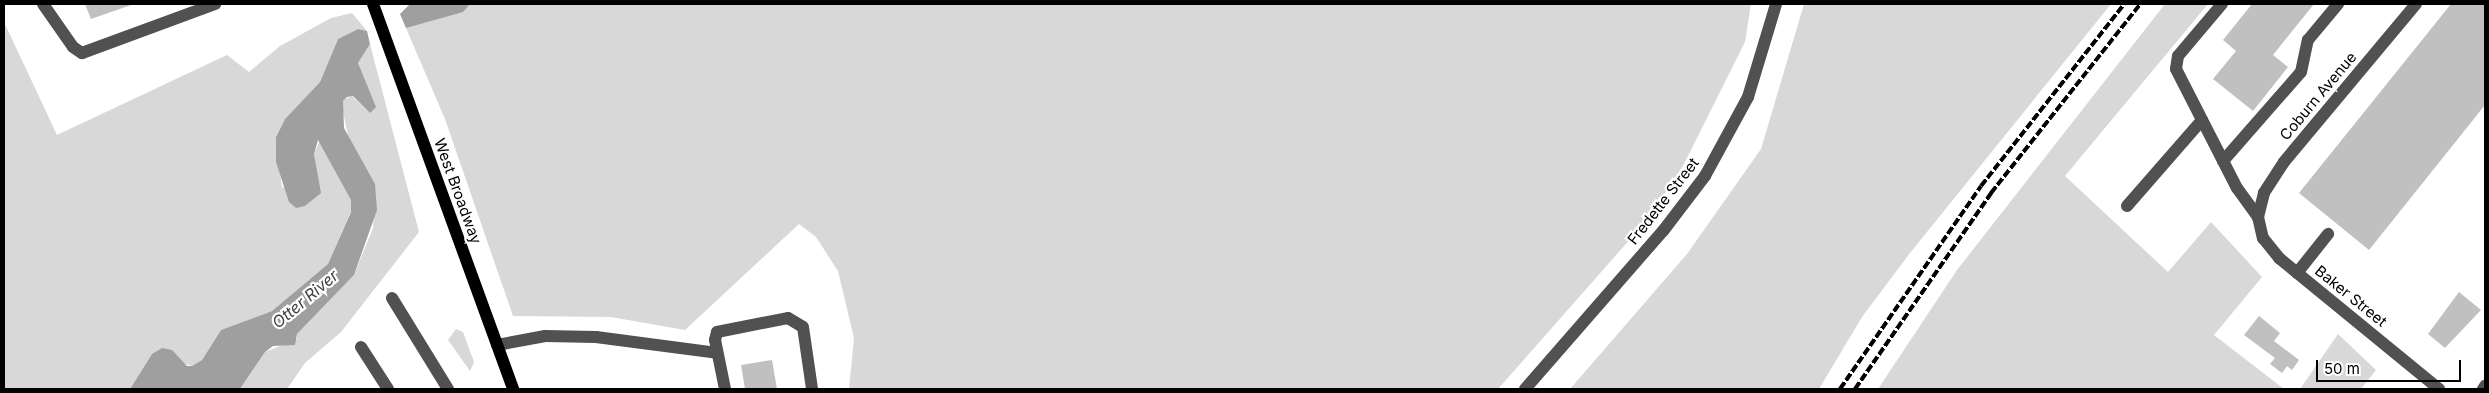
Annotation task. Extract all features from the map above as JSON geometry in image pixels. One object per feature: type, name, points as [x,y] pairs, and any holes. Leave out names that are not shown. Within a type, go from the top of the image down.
[{"type":"main road","name":"West Broadway","points":[[373,4],[513,389]]},
{"type":"street","points":[[43,4],[73,47],[82,53],[215,4]]},
{"type":"street","name":"Fredette Street","points":[[1525,389],[1663,231],[1705,176],[1748,97],[1776,4]]},
{"type":"street","name":"Baker Street","points":[[2222,4],[2176,61],[2176,69],[2223,162],[2258,218],[2269,246],[2297,273],[2438,389]]},
{"type":"street","points":[[2223,162],[2301,72],[2308,40],[2338,4]]},
{"type":"street","name":"Coburn Avenue","points":[[2258,218],[2264,193],[2284,162],[2416,4]]},
{"type":"street","points":[[2127,206],[2202,120]]},
{"type":"street","points":[[2297,273],[2328,234]]},
{"type":"street","points":[[392,298],[448,389]]},
{"type":"street","points":[[725,389],[715,336],[722,330],[793,318],[803,327],[812,389]]},
{"type":"street","points":[[496,345],[545,336],[596,337],[717,353]]},
{"type":"street","points":[[361,347],[388,389]]},
{"type":"shaded area","points":[[431,4],[1751,4],[1745,42],[1684,164],[1647,220],[1498,389],[849,389],[854,338],[838,271],[816,237],[799,224],[685,330],[611,317],[513,316],[445,119],[406,28],[415,24]]},
{"type":"shaded area","points":[[1804,4],[2111,4],[1910,253],[1862,317],[1819,389],[1570,389],[1687,254],[1761,149]]},
{"type":"shaded area","points":[[2165,4],[2208,4],[2065,176],[2168,272],[2211,222],[2262,277],[2214,335],[2284,389],[1878,389],[1957,270]]},
{"type":"shaded area","points":[[352,13],[367,31],[358,29],[338,39],[320,82],[285,119],[276,137],[282,188],[316,169],[314,154],[320,140],[351,200],[351,211],[328,264],[272,311],[221,330],[202,360],[192,366],[152,354],[130,389],[4,389],[4,22],[57,135],[227,55],[249,72],[280,46],[331,18]]},
{"type":"shaded area","points":[[370,44],[419,232],[341,332],[305,363],[287,389],[240,389],[265,352],[297,339],[297,334],[354,275],[373,228],[375,184],[350,145],[343,112],[343,100],[352,96],[370,113],[358,63]]},
{"type":"shaded area","points":[[456,329],[463,332],[474,362],[470,371],[448,340]]},
{"type":"shaded area","points":[[2338,334],[2376,370],[2361,389],[2300,389]]},
{"type":"water","points":[[410,4],[470,4],[463,12],[406,28],[400,14]]},
{"type":"water","name":"Otter River","points":[[358,29],[367,31],[370,44],[358,63],[376,107],[370,113],[353,96],[347,97],[343,101],[344,128],[375,184],[377,210],[354,275],[297,334],[295,345],[273,346],[265,352],[240,389],[130,389],[152,354],[162,348],[172,350],[187,366],[192,366],[202,360],[221,330],[272,311],[328,264],[351,212],[351,200],[318,140],[314,154],[321,193],[305,206],[296,208],[289,202],[276,162],[276,137],[285,119],[320,82],[338,39]]},
{"type":"building","points":[[85,4],[134,4],[91,19]]},
{"type":"building","points":[[2252,4],[2314,4],[2273,55],[2288,67],[2253,111],[2213,79],[2236,51],[2223,40]]},
{"type":"building","points":[[2451,4],[2485,4],[2485,105],[2369,250],[2299,193]]},
{"type":"building","points":[[2459,292],[2481,310],[2445,348],[2428,334]]},
{"type":"building","points":[[2259,316],[2280,333],[2274,341],[2299,360],[2292,370],[2287,366],[2282,373],[2270,364],[2275,358],[2244,335]]},
{"type":"building","points":[[772,360],[777,389],[745,389],[741,365]]},
{"type":"railway","points":[[1840,389],[1981,186],[2124,4]]},
{"type":"railway","points":[[1855,389],[1991,193],[2140,4]]}]
